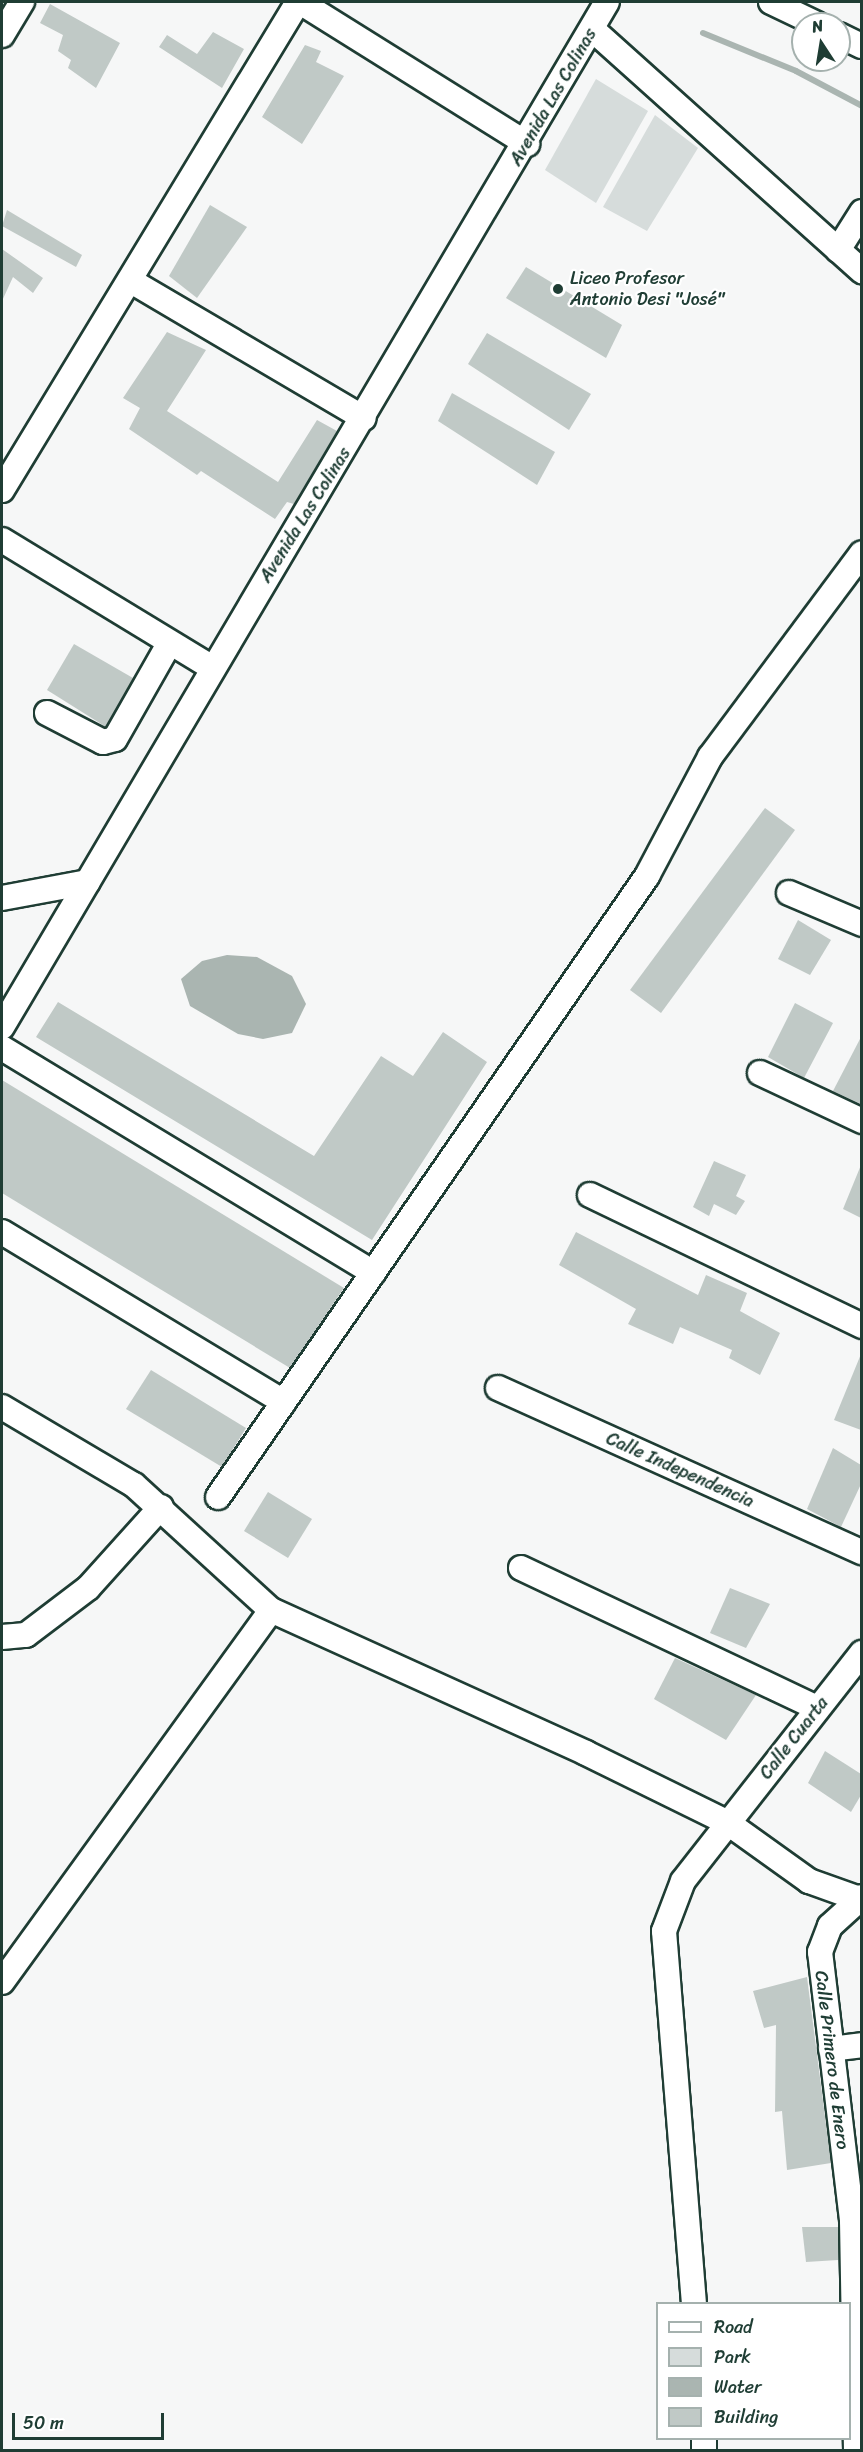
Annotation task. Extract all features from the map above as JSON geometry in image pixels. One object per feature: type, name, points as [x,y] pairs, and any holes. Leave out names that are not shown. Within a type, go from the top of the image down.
[{"type":"street","points":[[3,31],[22,2]]},
{"type":"street","points":[[2,490],[131,282],[299,2],[527,144]]},
{"type":"street","name":"Avenida Las Colinas","points":[[2,1028],[212,667],[527,144],[607,2]]},
{"type":"street","points":[[771,2],[792,12]]},
{"type":"street","points":[[592,29],[861,271]]},
{"type":"street","points":[[838,250],[861,212]]},
{"type":"street","points":[[131,282],[364,418]]},
{"type":"street","points":[[2,540],[169,644],[212,667]]},
{"type":"street","points":[[218,1497],[647,876],[710,757],[861,553]]},
{"type":"street","points":[[47,713],[103,742],[115,739],[169,644]]},
{"type":"street","points":[[2,897],[88,882]]},
{"type":"street","points":[[789,893],[861,924]]},
{"type":"street","points":[[2,1048],[373,1273]]},
{"type":"street","points":[[760,1073],[861,1121]]},
{"type":"street","points":[[590,1195],[861,1326]]},
{"type":"street","points":[[2,1232],[284,1402]]},
{"type":"street","name":"Calle Independencia","points":[[498,1388],[861,1552]]},
{"type":"street","points":[[2,1407],[162,1507],[271,1610],[728,1823],[809,1881],[860,1899]]},
{"type":"street","points":[[2,1637],[26,1635],[88,1588],[162,1507]]},
{"type":"street","points":[[521,1568],[817,1708]]},
{"type":"street","points":[[2,1982],[271,1610]]},
{"type":"street","name":"Calle Cuarta","points":[[694,2302],[664,1931],[683,1881],[861,1653]]},
{"type":"street","name":"Calle Primero de Enero","points":[[856,2451],[859,2372],[856,2219],[831,2049],[820,1952],[830,1926],[860,1899]]},
{"type":"street","points":[[831,2049],[861,2045]]},
{"type":"green space","points":[[596,79],[648,111],[596,203],[545,170]]},
{"type":"green space","points":[[655,115],[698,148],[647,231],[603,207]]},
{"type":"water","points":[[227,955],[257,957],[292,976],[306,1004],[292,1033],[263,1039],[238,1034],[190,1006],[181,979],[202,961]]},
{"type":"building","points":[[50,4],[120,43],[96,88],[68,68],[71,60],[58,51],[63,35],[40,23]]},
{"type":"building","points":[[213,32],[244,49],[222,88],[159,47],[167,35],[197,54]]},
{"type":"building","points":[[305,45],[321,51],[316,62],[344,76],[302,144],[262,117]]},
{"type":"building","points":[[210,205],[247,227],[197,298],[169,276]]},
{"type":"building","points":[[7,210],[82,255],[76,267],[2,226]]},
{"type":"building","points":[[2,249],[43,278],[33,293],[13,277],[2,301]]},
{"type":"building","points":[[526,267],[622,325],[606,358],[506,298]]},
{"type":"building","points":[[167,332],[206,350],[167,411],[278,482],[317,420],[337,431],[294,504],[287,502],[275,519],[201,471],[197,475],[129,429],[140,408],[123,398]]},
{"type":"building","points":[[487,333],[591,394],[569,430],[468,364]]},
{"type":"building","points":[[452,393],[555,452],[537,485],[438,421]]},
{"type":"building","points":[[74,644],[133,678],[106,727],[47,690]]},
{"type":"building","points":[[765,808],[795,830],[661,1013],[630,990]]},
{"type":"building","points":[[798,920],[831,940],[810,975],[778,959]]},
{"type":"building","points":[[58,1002],[314,1156],[381,1056],[413,1076],[443,1032],[487,1062],[372,1240],[36,1037]]},
{"type":"building","points":[[795,1003],[833,1023],[804,1078],[768,1057]]},
{"type":"building","points":[[861,1037],[861,1104],[833,1091]]},
{"type":"building","points":[[2,1080],[344,1288],[290,1368],[2,1193]]},
{"type":"building","points":[[714,1161],[746,1175],[736,1196],[745,1201],[736,1215],[714,1204],[709,1216],[693,1207]]},
{"type":"building","points":[[861,1165],[861,1218],[843,1209]]},
{"type":"building","points":[[576,1232],[698,1295],[706,1275],[747,1293],[740,1311],[780,1333],[760,1375],[729,1358],[732,1350],[680,1327],[673,1344],[628,1324],[636,1309],[559,1265]]},
{"type":"building","points":[[861,1354],[861,1430],[834,1420]]},
{"type":"building","points":[[151,1370],[246,1428],[222,1467],[126,1409]]},
{"type":"building","points":[[833,1448],[861,1465],[861,1484],[841,1527],[807,1509]]},
{"type":"building","points":[[268,1492],[312,1519],[288,1558],[244,1531]]},
{"type":"building","points":[[730,1588],[770,1604],[746,1648],[710,1633]]},
{"type":"building","points":[[675,1658],[756,1695],[726,1740],[654,1699]]},
{"type":"building","points":[[825,1751],[861,1774],[861,1795],[851,1812],[808,1783]]},
{"type":"building","points":[[807,1977],[831,2163],[787,2170],[782,2111],[775,2112],[776,2025],[764,2028],[753,1991]]},
{"type":"building","points":[[802,2227],[838,2227],[838,2260],[806,2262]]},
{"type":"waterway","points":[[703,33],[796,71],[862,106]]},
{"type":"place","name":"Liceo Profesor Antonio Desi \"José\"","points":[[558,289]]}]
